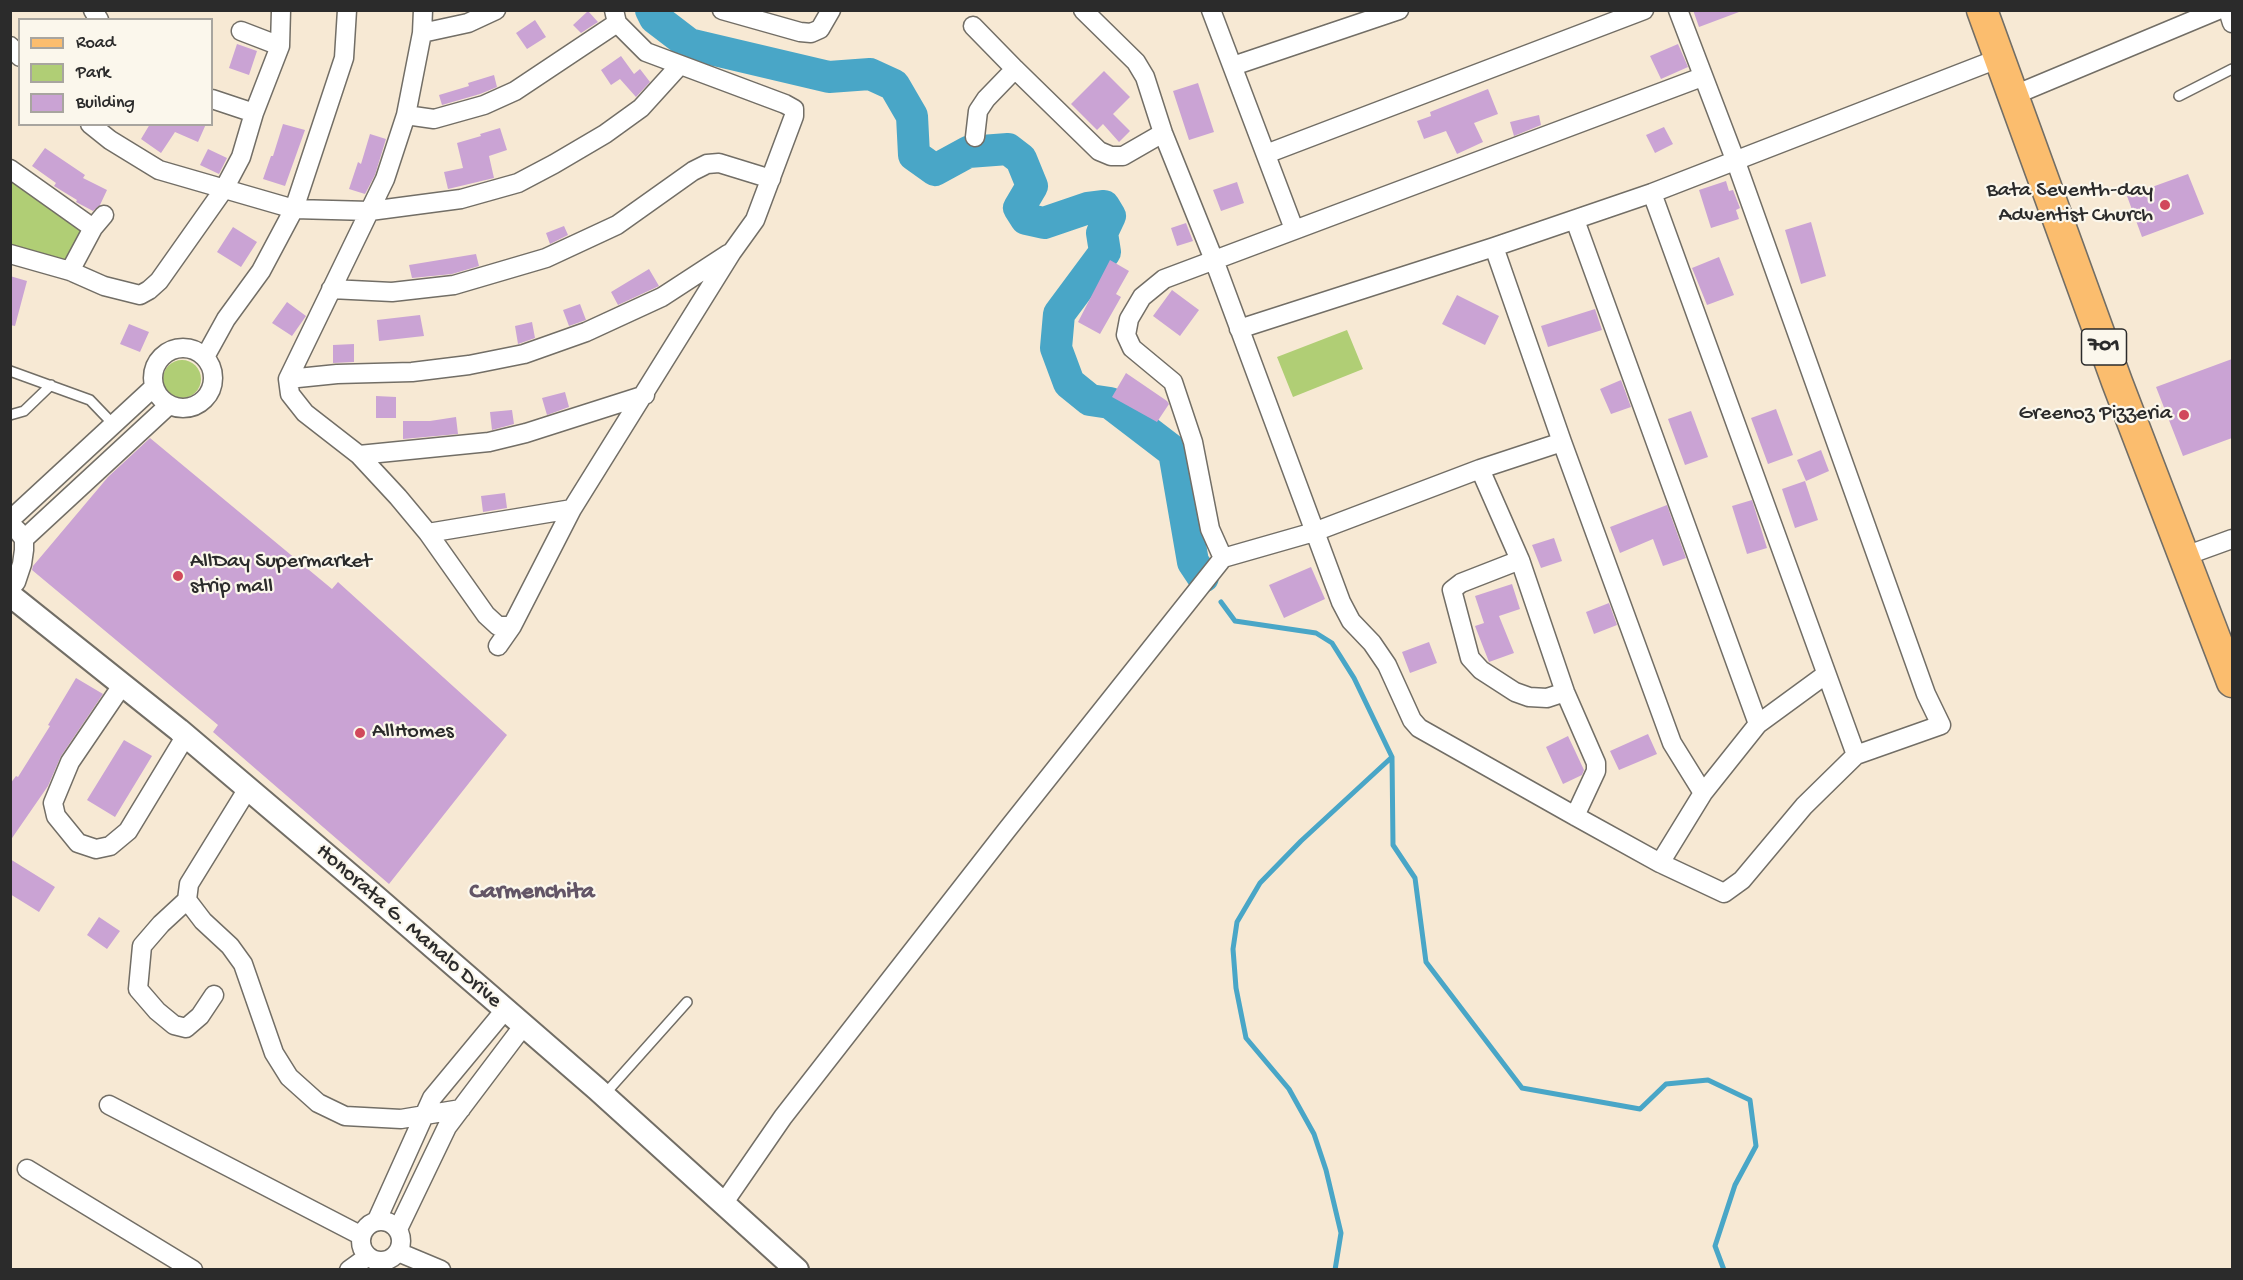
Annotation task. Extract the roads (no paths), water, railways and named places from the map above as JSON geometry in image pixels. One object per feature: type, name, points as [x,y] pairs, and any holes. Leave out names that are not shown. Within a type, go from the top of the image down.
[{"type":"main road","name":"701","points":[[1982,10],[2117,382],[2232,682]]},
{"type":"street","points":[[10,254],[70,271],[104,286],[140,294],[159,281],[224,189],[241,157],[254,113],[280,46],[281,10]]},
{"type":"street","points":[[205,357],[226,319],[261,271],[294,209],[344,58],[347,10]]},
{"type":"street","points":[[423,10],[422,33],[406,115],[385,179],[288,379],[290,394],[306,413],[359,455],[428,533],[486,615],[498,626],[512,626]]},
{"type":"street","points":[[422,33],[468,23],[496,10]]},
{"type":"street","points":[[724,11],[811,33],[820,29],[831,10]]},
{"type":"street","points":[[1083,10],[1136,62],[1145,77],[1163,133],[1214,260],[1341,602],[1351,621],[1372,643],[1388,665],[1404,706],[1419,728],[1660,863],[1724,893],[1742,880],[1804,806],[1856,755],[1941,725],[1922,683],[1736,162],[1678,10]]},
{"type":"street","points":[[1211,10],[1294,229]]},
{"type":"street","points":[[1233,66],[1399,10]]},
{"type":"street","points":[[1266,154],[1644,10]]},
{"type":"street","points":[[2012,96],[2218,10]]},
{"type":"street","points":[[2228,10],[2232,23]]},
{"type":"street","points":[[406,115],[434,119],[484,105],[515,91],[615,17],[646,52],[794,109],[794,116],[755,220],[732,252],[572,509],[512,626],[498,646]]},
{"type":"street","points":[[973,26],[1099,151],[1123,156],[1163,133]]},
{"type":"street","points":[[241,31],[280,46]]},
{"type":"street","points":[[1239,329],[1494,247],[1652,193],[2000,58]]},
{"type":"street","points":[[92,126],[110,140],[159,170],[294,209],[370,211],[461,199],[518,183],[584,146],[641,108],[680,65]]},
{"type":"street","points":[[975,137],[978,111],[986,99],[1015,69]]},
{"type":"street","points":[[1223,558],[1210,529],[1193,442],[1173,382],[1132,348],[1126,335],[1130,319],[1142,297],[1164,279],[1702,77]]},
{"type":"street","points":[[213,99],[254,113]]},
{"type":"street","points":[[332,289],[392,292],[453,285],[546,258],[617,225],[693,171],[708,164],[719,164],[771,179]]},
{"type":"street","points":[[10,169],[98,221],[70,271]]},
{"type":"street","points":[[1652,193],[1825,675],[1856,755]]},
{"type":"street","points":[[1575,220],[1758,724]]},
{"type":"street","points":[[1494,247],[1562,442],[1672,743],[1703,793]]},
{"type":"street","points":[[288,379],[337,374],[412,372],[469,365],[524,354],[586,332],[662,297],[732,252]]},
{"type":"street","points":[[180,347],[190,348],[205,357],[211,366],[213,376],[212,386],[207,396],[200,403],[190,407],[179,408],[169,405],[154,387],[153,369],[163,354],[180,347]]},
{"type":"street","points":[[10,589],[16,582],[22,564],[24,539],[10,521],[154,387]]},
{"type":"street","points":[[359,455],[489,442],[526,433],[645,395]]},
{"type":"street","points":[[24,539],[169,405]]},
{"type":"street","points":[[723,1204],[805,1089],[1223,558],[1314,532],[1480,469],[1562,442]]},
{"type":"street","points":[[1480,469],[1520,560],[1565,692],[1596,763],[1596,771],[1575,816]]},
{"type":"street","points":[[428,533],[572,509]]},
{"type":"street","points":[[2185,556],[2232,539]]},
{"type":"street","points":[[1520,560],[1461,583],[1452,590],[1470,658],[1481,670],[1515,692],[1529,697],[1547,698],[1565,692]]},
{"type":"street","name":"Honorata G. Manalo Drive","points":[[10,595],[123,684],[371,893],[604,1095],[797,1269]]},
{"type":"street","points":[[1660,863],[1703,793],[1758,724],[1825,675]]},
{"type":"street","points":[[123,684],[70,762],[54,803],[56,816],[78,843],[96,849],[110,846],[128,831],[185,737]]},
{"type":"street","points":[[214,995],[200,1016],[186,1028],[174,1025],[157,1011],[138,989],[142,946],[186,900],[189,884],[247,790]]},
{"type":"street","points":[[186,900],[203,921],[230,946],[243,964],[274,1053],[289,1077],[318,1103],[345,1116],[401,1119],[461,1109]]},
{"type":"street","points":[[377,1220],[432,1098],[505,1010]]},
{"type":"street","points":[[398,1229],[447,1127],[524,1025]]},
{"type":"street","points":[[109,1105],[360,1235]]},
{"type":"street","points":[[27,1169],[193,1269]]},
{"type":"street","points":[[393,1260],[402,1240],[398,1229],[389,1222],[377,1220],[366,1225],[360,1235],[361,1247],[367,1257],[378,1262],[393,1260],[441,1269]]},
{"type":"street","points":[[349,1269],[367,1257]]},
{"type":"lane","points":[[2179,96],[2232,69]]},
{"type":"lane","points":[[10,371],[90,400],[114,425]]},
{"type":"lane","points":[[10,415],[24,411],[51,385]]},
{"type":"lane","points":[[604,1095],[687,1002]]},
{"type":"waterway","points":[[651,10],[655,18],[689,44],[829,77],[870,74],[894,85],[912,116],[914,155],[935,170],[968,152],[1008,149],[1021,159],[1032,186],[1019,208],[1026,219],[1044,223],[1088,208],[1104,206],[1110,216],[1102,233],[1105,252],[1059,314],[1056,348],[1069,383],[1090,400],[1110,403],[1174,452],[1193,562],[1203,577]]},
{"type":"waterway","points":[[1221,602],[1235,621],[1316,633],[1332,643],[1354,678],[1392,757],[1393,845],[1415,878],[1426,962],[1522,1088],[1640,1109],[1666,1084],[1708,1080],[1750,1100],[1756,1146],[1735,1185],[1715,1246],[1724,1270]]},
{"type":"waterway","points":[[1335,1270],[1341,1233],[1326,1170],[1314,1134],[1289,1089],[1246,1038],[1236,988],[1233,949],[1237,922],[1260,883],[1301,841],[1392,757]]},
{"type":"place","name":"Bata Seventh-day Adventist Church","points":[[2165,205]]},
{"type":"place","name":"Greenoz Pizzeria","points":[[2184,415]]},
{"type":"place","name":"AllDay Supermarket strip mall","points":[[178,576]]},
{"type":"place","name":"AllHomes","points":[[360,733]]},
{"type":"district","name":"Carmenchita","points":[[532,893]]}]
